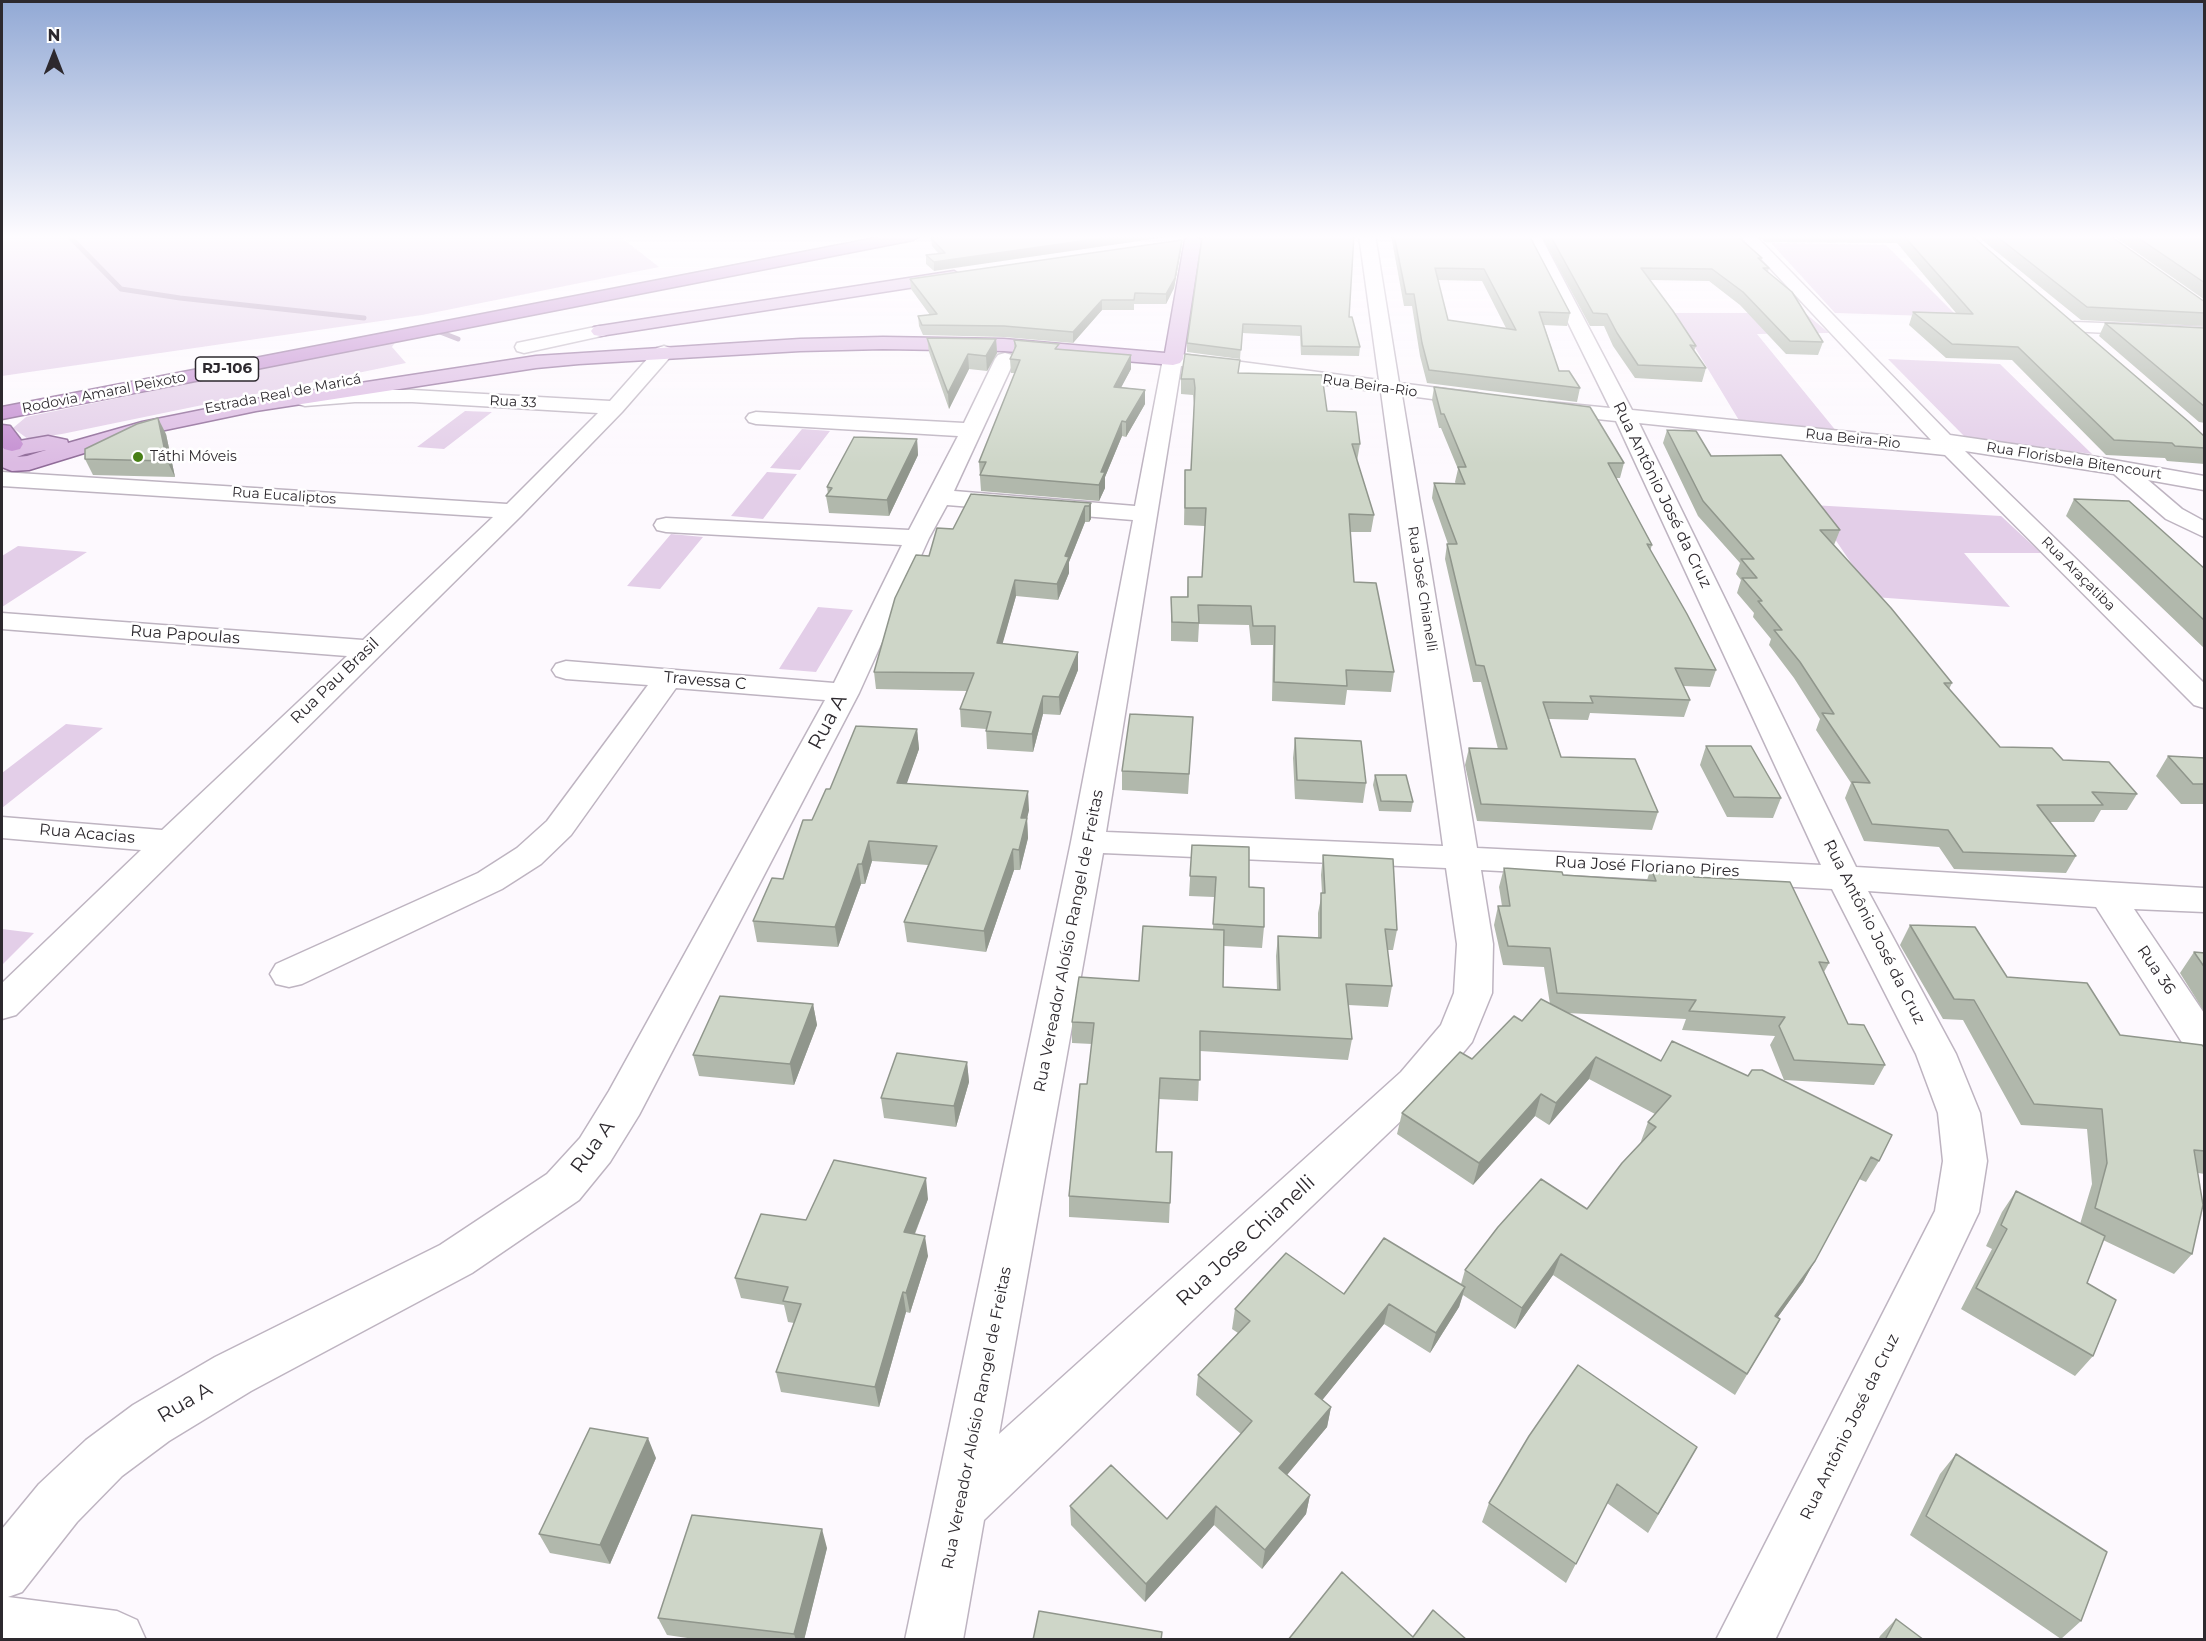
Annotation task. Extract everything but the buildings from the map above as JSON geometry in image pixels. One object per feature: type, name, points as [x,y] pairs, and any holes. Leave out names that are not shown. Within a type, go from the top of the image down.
[{"type":"highway","name":"Rodovia Amaral Peixoto","points":[[105,375],[333,338],[472,312]]},
{"type":"highway","name":"Rodovia Amaral Peixoto","points":[[2,413],[521,312]]},
{"type":"highway","points":[[16,454],[15,416],[52,403]]},
{"type":"main road","points":[[600,331],[723,312]]},
{"type":"main road","name":"Rua Vereador Aloísio Rangel de Freitas","points":[[1173,359],[1185,312]]},
{"type":"main road","name":"Rua Beira-Rio","points":[[530,355],[843,344],[955,344],[1173,359]]},
{"type":"main road","points":[[410,389],[530,355]]},
{"type":"main road","name":"Estrada Real de Maricá","points":[[16,454],[530,355]]},
{"type":"main road","name":"Estrada Real de Maricá","points":[[16,454],[256,405]]},
{"type":"street","name":"Rua José Chianelli","points":[[1379,312],[1475,944]]},
{"type":"street","name":"Rua Antônio José da Cruz","points":[[1571,312],[1625,417],[1844,878],[1936,1054],[1959,1113],[1965,1161],[1957,1212],[1744,1640]]},
{"type":"street","points":[[1820,312],[1947,445]]},
{"type":"street","points":[[2058,313],[2093,342]]},
{"type":"street","points":[[2075,327],[2205,333]]},
{"type":"street","points":[[530,355],[600,331]]},
{"type":"street","name":"Rua Pau Brasil","points":[[2,1005],[513,511],[615,408],[664,352]]},
{"type":"street","name":"Rua A","points":[[2,1572],[58,1503],[104,1458],[151,1423],[233,1374],[456,1259],[563,1187],[595,1150],[624,1103],[844,693],[1005,358]]},
{"type":"street","name":"Rua Beira-Rio","points":[[1173,359],[1497,402]]},
{"type":"street","name":"Rua Vereador Aloísio Rangel de Freitas","points":[[934,1640],[1088,842],[1173,359]]},
{"type":"street","name":"Rua 33","points":[[256,405],[410,389],[615,408]]},
{"type":"street","name":"Rua Beira-Rio","points":[[1532,406],[1625,417],[1947,445]]},
{"type":"street","points":[[756,418],[971,430]]},
{"type":"street","name":"Rua Florisbela Bitencourt","points":[[1947,445],[2122,468],[2205,483]]},
{"type":"street","name":"Rua Araçatiba","points":[[1947,445],[2205,699]]},
{"type":"street","points":[[16,454],[41,464],[41,473],[55,481]]},
{"type":"street","name":"Rua Eucaliptos","points":[[16,454],[55,481],[513,511]]},
{"type":"street","points":[[2122,468],[2175,513],[2205,530]]},
{"type":"street","points":[[940,497],[1146,514]]},
{"type":"street","points":[[666,525],[917,538]]},
{"type":"street","name":"Rua Papoulas","points":[[2,621],[368,649]]},
{"type":"street","name":"Travessa C","points":[[566,670],[844,693]]},
{"type":"street","points":[[289,974],[490,881],[529,856],[559,828],[668,678]]},
{"type":"street","name":"Rua Acacias","points":[[2,827],[172,842]]},
{"type":"street","name":"Rua José Floriano Pires","points":[[1088,842],[1462,858],[2205,900]]},
{"type":"street","name":"Rua 36","points":[[2107,896],[2205,1044]]},
{"type":"street","name":"Rua Jose Chianelli","points":[[961,1505],[1415,1083],[1458,1032],[1473,993],[1475,944]]},
{"type":"street","points":[[2,1625],[117,1640]]},
{"type":"shaded area","points":[[2,312],[439,312],[422,315],[2,376]]},
{"type":"shaded area","points":[[1834,312],[1953,312],[1958,317]]},
{"type":"shaded area","points":[[1674,313],[1805,313],[1829,333],[1757,334],[1837,432],[1740,422]]},
{"type":"shaded area","points":[[396,341],[392,347],[406,363],[62,434],[28,439],[13,428],[26,417]]},
{"type":"shaded area","points":[[1888,359],[2000,364],[2092,454],[1965,437]]},
{"type":"shaded area","points":[[465,411],[492,412],[444,449],[417,447]]},
{"type":"shaded area","points":[[802,429],[830,431],[800,470],[770,468]]},
{"type":"shaded area","points":[[767,472],[797,474],[763,519],[731,516]]},
{"type":"shaded area","points":[[1812,505],[2001,516],[2041,553],[1964,553],[2010,607],[1874,597]]},
{"type":"shaded area","points":[[671,534],[703,537],[660,589],[627,586]]},
{"type":"shaded area","points":[[18,546],[87,552],[2,607],[2,556]]},
{"type":"shaded area","points":[[818,607],[853,610],[816,672],[779,669]]},
{"type":"shaded area","points":[[66,724],[103,728],[2,808],[2,773]]},
{"type":"shaded area","points":[[2,929],[34,933],[2,965]]},
{"type":"waterway","points":[[305,312],[364,318]]},
{"type":"waterway","points":[[440,332],[458,339]]},
{"type":"place","name":"Táthi Móveis","points":[[138,457]]}]
